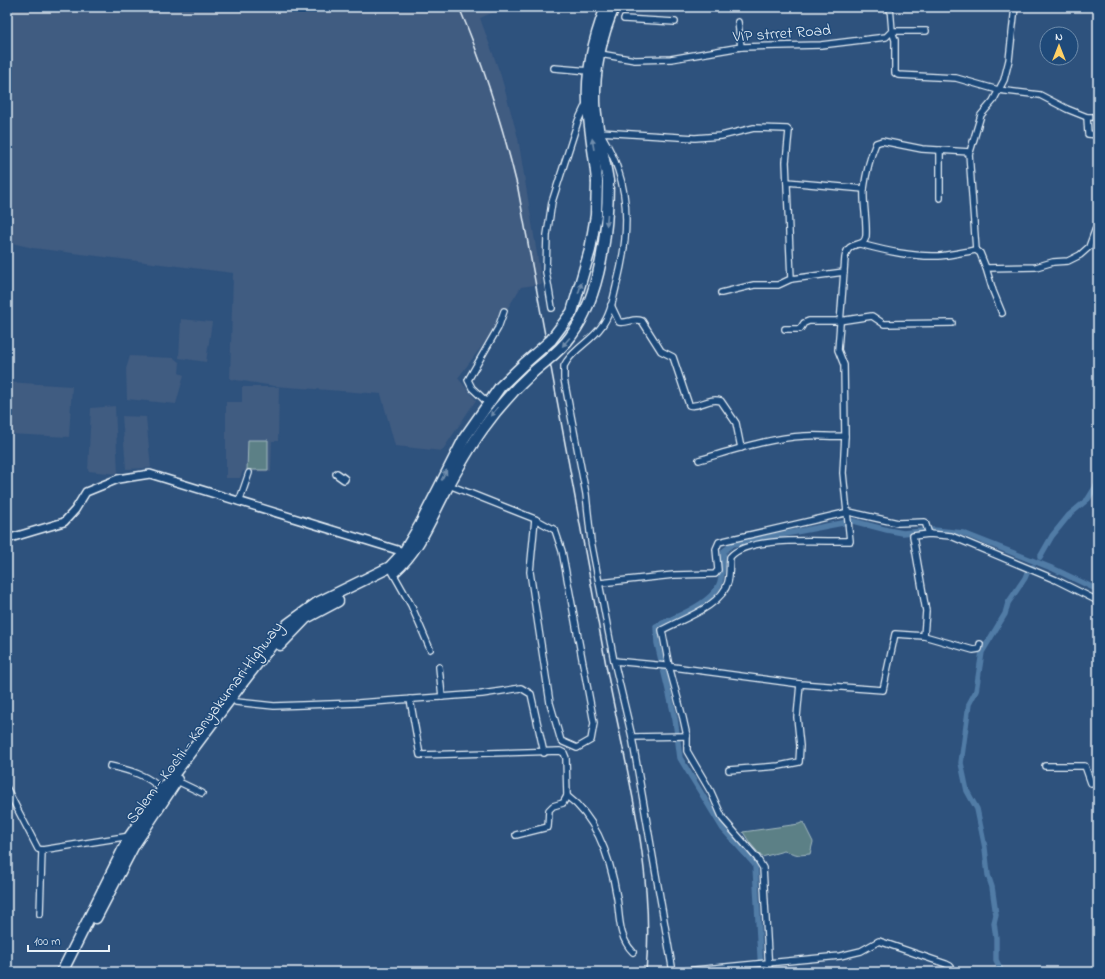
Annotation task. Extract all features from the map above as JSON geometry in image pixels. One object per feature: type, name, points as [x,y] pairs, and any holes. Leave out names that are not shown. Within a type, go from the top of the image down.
[{"type":"highway","name":"Salem - Kochi - Kanyakumari Highway","points":[[70,972],[134,845],[177,781],[282,641],[306,618],[393,573],[421,540],[470,445],[507,397],[531,374],[551,358],[572,335],[592,292],[602,257],[606,233],[608,181],[595,104],[595,87],[609,8]]},
{"type":"highway","name":"Salem - Kochi - Kanyakumari Highway","points":[[62,972],[130,836],[162,790],[288,624],[317,603],[390,567],[406,556],[464,437],[500,387],[525,362],[551,340],[572,312],[590,250],[596,215],[597,182],[588,102],[589,71],[593,46],[609,8]]},
{"type":"highway","points":[[500,387],[507,397]]},
{"type":"main road","points":[[7,539],[64,522],[75,510],[86,492],[118,479],[150,474],[406,556]]},
{"type":"main road","points":[[337,474],[344,479]]},
{"type":"street","points":[[890,7],[892,31],[895,40],[895,73],[898,75],[956,78],[998,90],[1040,95],[1087,117],[1098,117]]},
{"type":"street","points":[[1002,313],[980,253],[976,250],[969,153],[981,115],[993,100],[1004,80],[1009,60],[1016,7]]},
{"type":"street","points":[[624,19],[675,22]]},
{"type":"street","points":[[738,22],[740,47]]},
{"type":"street","points":[[892,31],[926,31]]},
{"type":"street","name":"VIP strret Road","points":[[600,54],[635,60],[671,59],[740,47],[822,45],[886,37],[892,31]]},
{"type":"street","points":[[554,68],[589,71]]},
{"type":"street","points":[[552,308],[546,272],[547,235],[552,202],[578,121],[588,102]]},
{"type":"street","points":[[1087,117],[1088,134],[1098,135]]},
{"type":"street","points":[[791,279],[786,156],[789,131],[784,128],[754,128],[721,136],[695,138],[600,132],[619,171],[625,219],[625,248],[611,305],[602,326],[570,356],[564,366],[564,379],[586,494],[591,542],[614,661],[632,737],[673,972],[851,954],[861,951],[880,941],[946,964],[955,972]]},
{"type":"street","points":[[860,244],[866,237],[864,189],[872,153],[876,143],[882,141],[922,149],[969,153]]},
{"type":"street","points":[[940,150],[940,198]]},
{"type":"street","points":[[787,182],[864,189]]},
{"type":"street","points":[[986,268],[1036,266],[1053,262],[1068,261],[1080,255],[1089,247],[1096,228],[1098,228]]},
{"type":"street","points":[[769,972],[762,865],[723,819],[711,792],[687,751],[687,736],[680,702],[667,666],[662,630],[691,616],[722,594],[728,581],[730,557],[733,553],[751,545],[767,542],[850,541],[843,473],[845,436],[844,366],[838,350],[839,321],[847,249],[850,246],[860,244],[887,251],[923,256],[940,256],[976,250]]},
{"type":"street","points":[[721,293],[754,285],[782,284],[791,279],[844,272]]},
{"type":"street","points":[[611,305],[617,321],[624,323],[634,319],[642,321],[661,351],[673,357],[690,405],[694,406],[711,399],[721,401],[736,423],[741,448]]},
{"type":"street","points":[[488,403],[472,388],[468,380],[498,328],[504,311]]},
{"type":"street","points":[[784,328],[800,329],[804,323],[809,320],[839,321],[872,316],[884,324],[952,323]]},
{"type":"street","points":[[699,460],[741,448],[805,436],[845,436]]},
{"type":"street","points":[[239,502],[249,473]]},
{"type":"street","points":[[449,485],[535,519],[555,530],[560,544],[594,723],[591,740],[577,748],[560,741],[550,704],[530,572],[535,519]]},
{"type":"street","points":[[600,583],[674,575],[715,574],[718,570],[716,549],[719,542],[847,513],[862,514],[898,523],[925,522],[928,530]]},
{"type":"street","points":[[924,636],[926,611],[914,536],[928,530],[951,536],[1033,570],[1098,600]]},
{"type":"street","points":[[393,573],[411,605],[430,649]]},
{"type":"street","points":[[614,661],[667,666],[800,684],[882,690],[895,634],[924,636],[973,650],[978,650],[980,644]]},
{"type":"street","points":[[439,667],[442,697]]},
{"type":"street","points":[[730,770],[779,766],[799,762],[800,746],[797,717],[800,684]]},
{"type":"street","points":[[236,702],[274,706],[442,697],[482,694],[521,688],[531,694],[544,753]]},
{"type":"street","points":[[410,699],[420,755],[564,753],[566,758],[567,796],[563,803],[553,806],[549,810],[548,827],[516,835]]},
{"type":"street","points":[[632,737],[687,736]]},
{"type":"street","points":[[110,766],[135,771],[155,782],[162,790]]},
{"type":"street","points":[[1044,766],[1085,766],[1091,783],[1098,782]]},
{"type":"street","points":[[177,781],[202,793]]},
{"type":"street","points":[[7,788],[36,846],[42,850],[130,836]]},
{"type":"street","points":[[567,796],[583,810],[598,834],[610,866],[615,886],[622,936],[626,945],[633,952]]},
{"type":"street","points":[[40,914],[42,850]]},
{"type":"shaded area","points":[[7,7],[506,7],[480,18],[501,76],[518,138],[542,284],[521,287],[494,330],[458,378],[476,400],[442,451],[395,446],[381,394],[274,386],[230,379],[233,273],[33,248],[7,242]]},
{"type":"shaded area","points":[[181,319],[212,322],[206,362],[179,358]]},
{"type":"shaded area","points":[[130,356],[174,358],[180,363],[179,373],[184,375],[176,404],[127,399],[126,369]]},
{"type":"shaded area","points":[[7,382],[72,386],[69,437],[7,434]]},
{"type":"shaded area","points":[[242,387],[279,387],[278,441],[272,441],[271,472],[243,471],[240,478],[226,478],[226,402],[242,402]]},
{"type":"shaded area","points":[[115,406],[118,474],[88,471],[91,408]]},
{"type":"shaded area","points":[[122,416],[146,417],[151,468],[126,469]]},
{"type":"green space","points":[[248,440],[268,440],[268,470],[247,470]]},
{"type":"green space","points":[[803,822],[813,842],[810,854],[799,855],[784,851],[762,857],[743,832],[799,824]]},
{"type":"waterway","points":[[1040,557],[1052,536],[1069,515],[1088,499],[1098,483]]},
{"type":"waterway","points":[[761,972],[755,865],[723,829],[680,758],[675,719],[657,643],[656,626],[683,614],[710,597],[720,582],[724,551],[733,544],[853,521],[903,533],[933,530],[963,533],[1054,569],[1098,590]]},
{"type":"waterway","points":[[1002,972],[996,960],[994,923],[996,915],[992,887],[988,875],[985,848],[977,809],[967,791],[961,763],[969,704],[976,691],[982,652],[1005,614],[1008,603],[1025,578],[1029,568],[1033,567]]},
{"type":"railway","points":[[459,7],[477,52],[492,97],[518,189],[608,676],[638,823],[647,897],[648,934],[646,972]]}]
